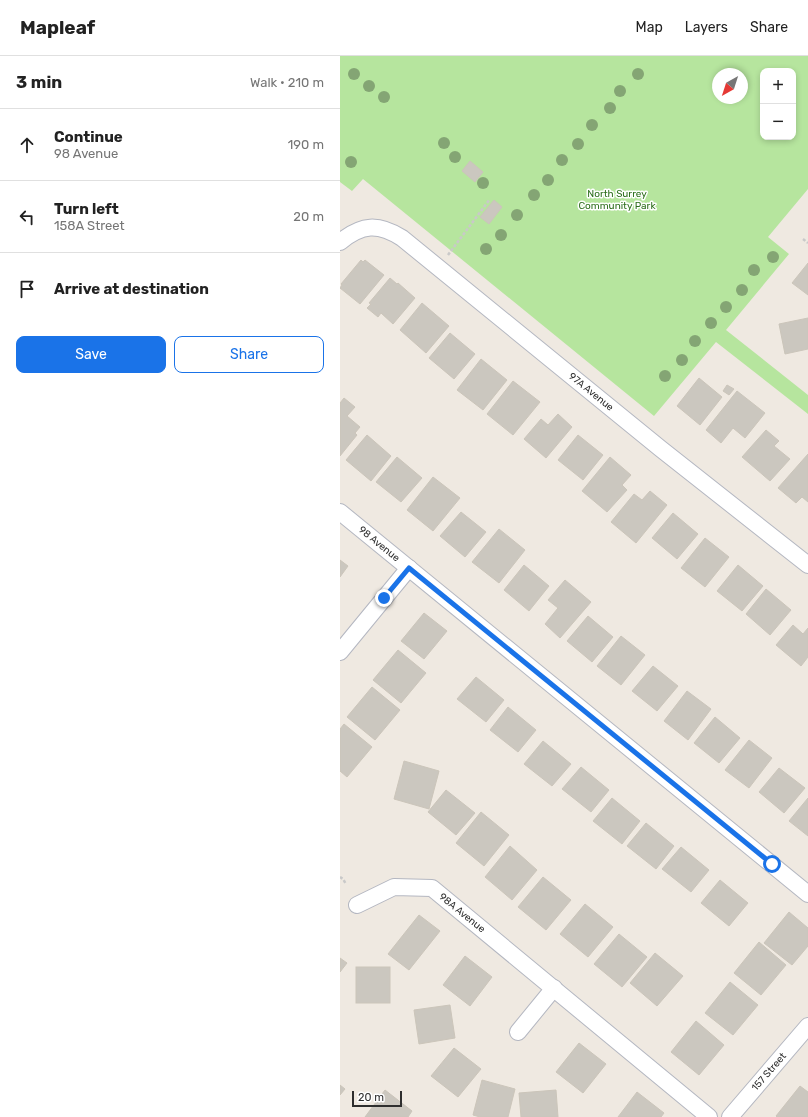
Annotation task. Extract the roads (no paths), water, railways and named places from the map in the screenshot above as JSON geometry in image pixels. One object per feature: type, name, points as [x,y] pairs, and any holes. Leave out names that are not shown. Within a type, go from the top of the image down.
[{"type":"street","name":"97A Avenue","points":[[340,242],[355,232],[372,228],[387,229],[402,238],[655,444],[808,565]]},
{"type":"street","name":"98 Avenue","points":[[340,512],[808,894]]},
{"type":"street","points":[[340,652],[409,568]]},
{"type":"street","name":"98A Avenue","points":[[357,905],[394,887],[432,888],[709,1117]]},
{"type":"street","points":[[518,1032],[554,988]]},
{"type":"street","name":"157 Street","points":[[730,1117],[808,1026]]},
{"type":"park label","name":"North Surrey Community Park","points":[[617,200]]}]
